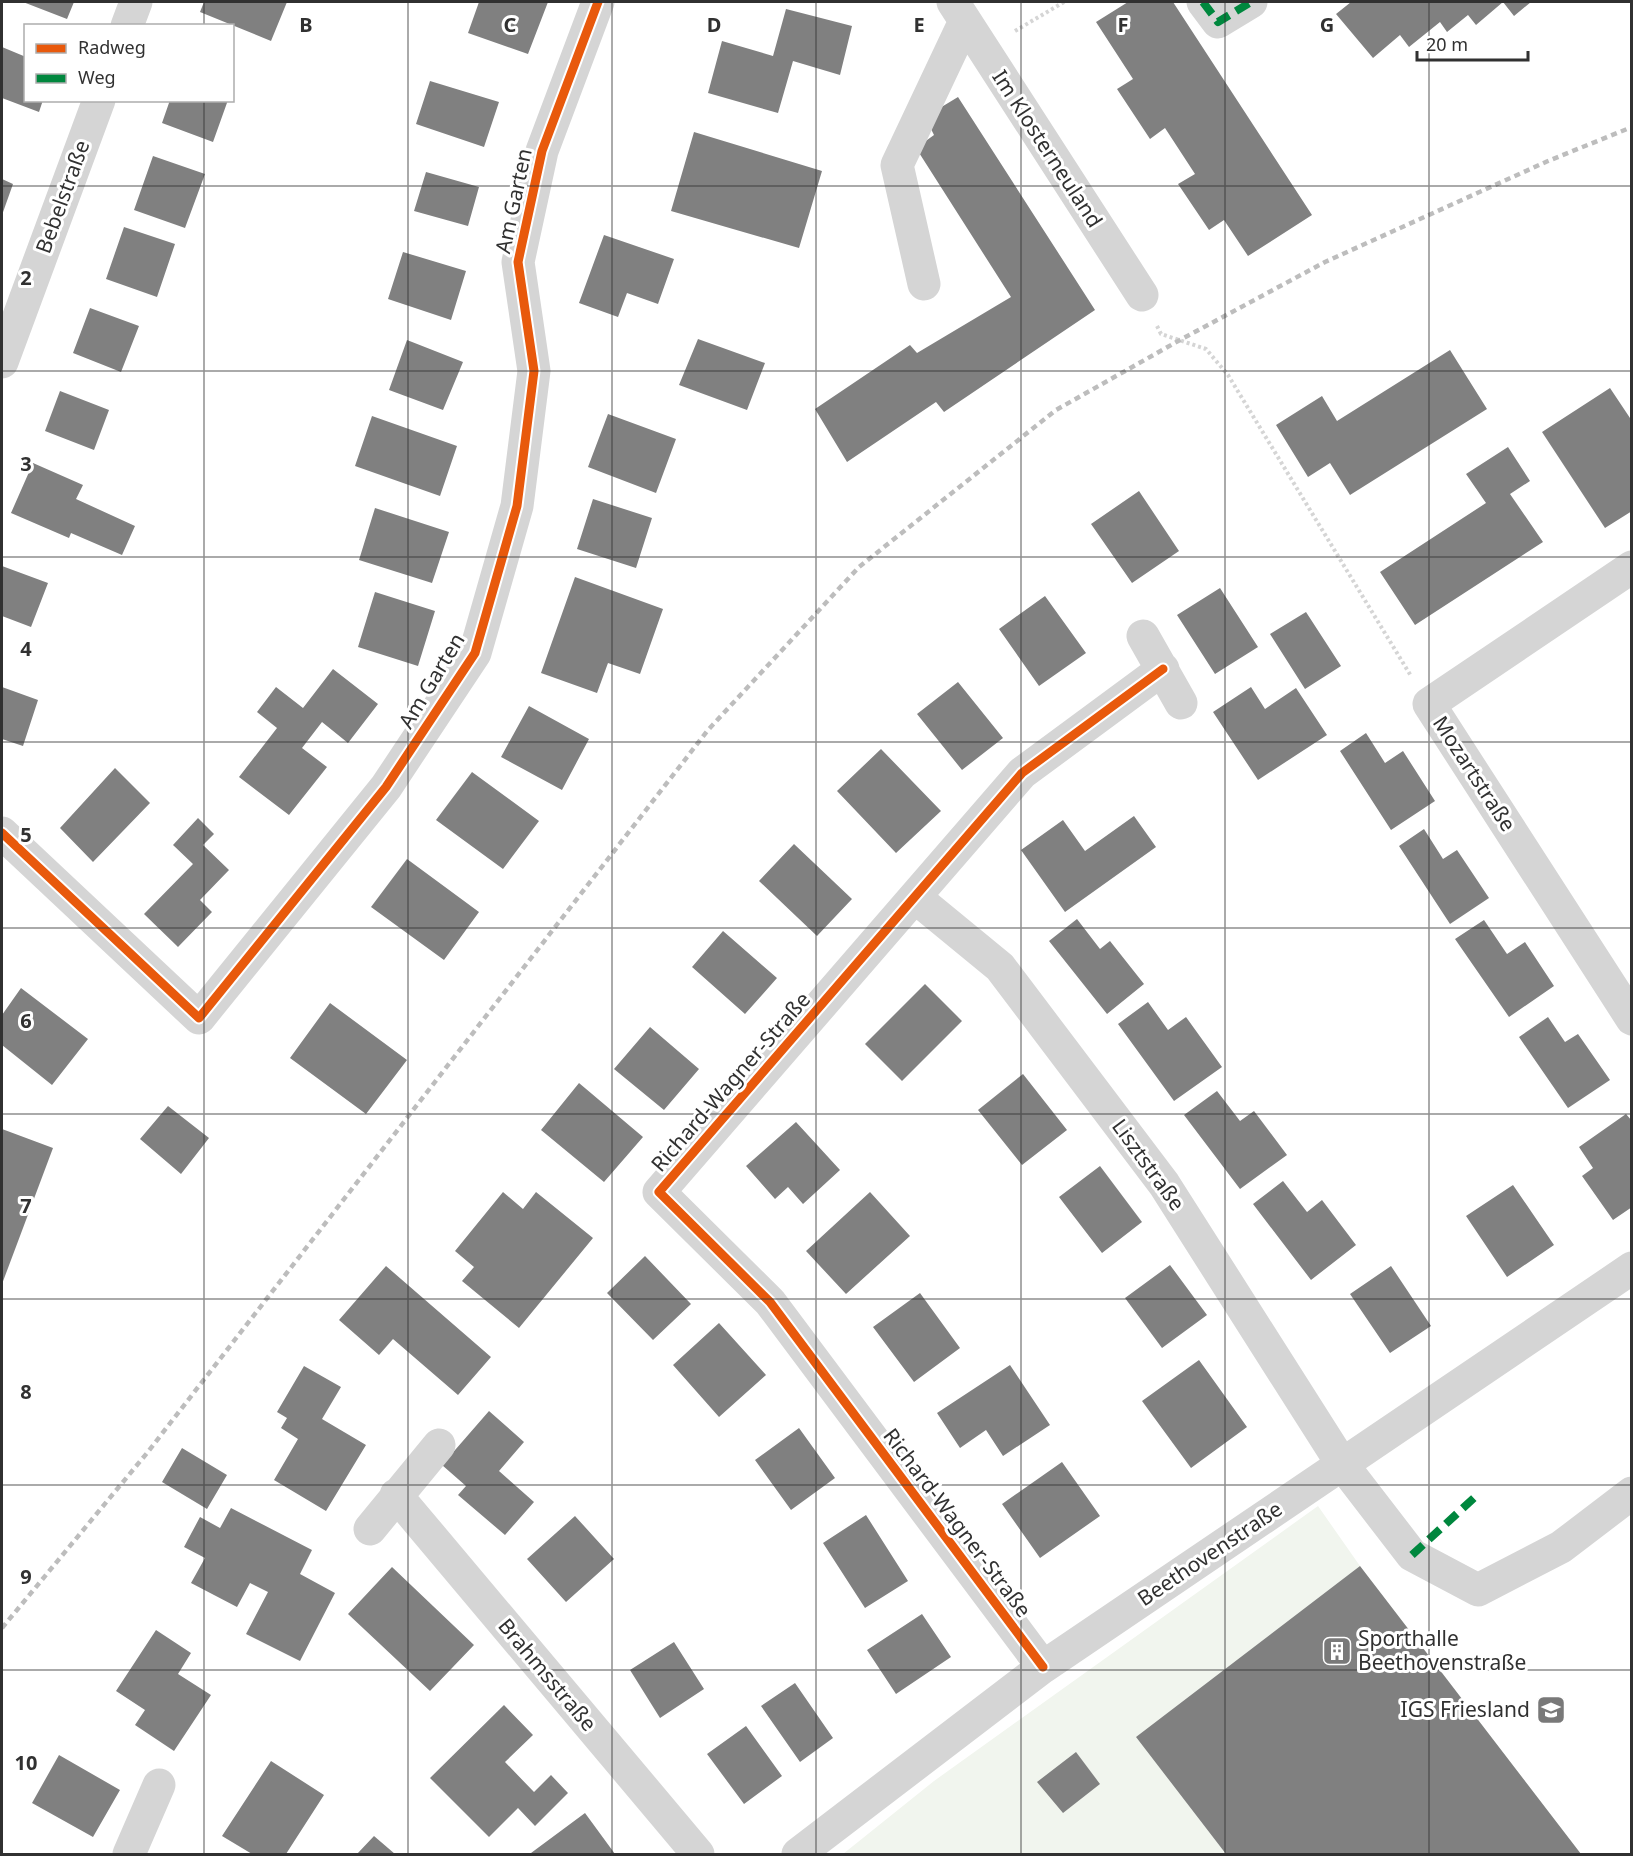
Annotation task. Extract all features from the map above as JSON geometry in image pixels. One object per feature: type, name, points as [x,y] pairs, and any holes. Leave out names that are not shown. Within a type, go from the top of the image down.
[{"type":"street","points":[[128,24],[136,2]]},
{"type":"street","name":"Am Garten","points":[[2,833],[199,1018],[386,787],[475,653],[517,506],[534,370],[518,262],[542,151],[598,2]]},
{"type":"street","points":[[1203,2],[1218,22],[1251,2]]},
{"type":"street","points":[[924,284],[897,165],[959,11]]},
{"type":"street","name":"Im Klosterneuland","points":[[959,11],[1142,296]]},
{"type":"street","name":"Bebelstraße","points":[[2,362],[98,102]]},
{"type":"street","name":"Mozartstraße","points":[[1632,567],[1429,705],[1632,1019]]},
{"type":"street","points":[[1143,636],[1181,703]]},
{"type":"street","name":"Richard-Wagner-Straße","points":[[1043,1667],[770,1302],[659,1192],[1022,773],[1163,669]]},
{"type":"street","name":"Lisztstraße","points":[[916,898],[1000,966],[1122,1127],[1164,1184],[1342,1464],[1412,1555],[1478,1590],[1561,1546],[1632,1492]]},
{"type":"street","name":"Beethovenstraße","points":[[798,1854],[1043,1667],[1632,1268]]},
{"type":"street","points":[[370,1529],[439,1445]]},
{"type":"street","name":"Brahmsstraße","points":[[396,1496],[698,1854]]},
{"type":"street","points":[[129,1854],[159,1785]]},
{"type":"path","points":[[983,50],[1064,2]]},
{"type":"path","points":[[1161,334],[1206,349],[1228,375],[1429,705]]},
{"type":"shaded area","points":[[1318,1506],[1360,1566],[1581,1854],[843,1854],[934,1781]]},
{"type":"building","points":[[23,2],[74,2],[67,19]]},
{"type":"building","points":[[204,2],[287,2],[271,41],[200,12]]},
{"type":"building","points":[[479,2],[548,2],[528,54],[468,33]]},
{"type":"building","points":[[1128,2],[1173,2],[1312,215],[1248,256],[1224,220],[1209,230],[1178,184],[1195,174],[1165,128],[1150,139],[1117,89],[1133,79],[1096,22]]},
{"type":"building","points":[[1351,2],[1503,2],[1476,25],[1468,15],[1447,32],[1440,22],[1409,47],[1400,35],[1373,58],[1336,14]]},
{"type":"building","points":[[1503,2],[1531,2],[1514,16]]},
{"type":"building","points":[[786,9],[852,26],[840,75],[793,61],[778,113],[708,93],[722,41],[773,56]]},
{"type":"building","points":[[2,47],[24,56],[24,102],[42,102],[39,112],[2,98]]},
{"type":"building","points":[[430,81],[499,102],[484,147],[416,124]]},
{"type":"building","points":[[958,97],[1095,310],[944,412],[936,402],[847,462],[815,409],[910,345],[917,353],[1011,297],[916,148],[934,135],[925,117]]},
{"type":"building","points":[[169,102],[227,102],[213,142],[162,123]]},
{"type":"building","points":[[694,132],[822,171],[799,248],[671,211]]},
{"type":"building","points":[[153,156],[205,174],[185,228],[134,210]]},
{"type":"building","points":[[426,172],[479,187],[468,226],[414,211]]},
{"type":"building","points":[[2,179],[13,184],[2,215]]},
{"type":"building","points":[[124,227],[175,244],[157,297],[106,279]]},
{"type":"building","points":[[604,235],[674,259],[658,304],[627,293],[618,317],[579,303]]},
{"type":"building","points":[[403,252],[466,271],[451,320],[388,299]]},
{"type":"building","points":[[90,308],[139,326],[121,372],[73,353]]},
{"type":"building","points":[[698,339],[765,363],[747,410],[679,385]]},
{"type":"building","points":[[407,340],[463,362],[443,410],[389,390]]},
{"type":"building","points":[[1450,350],[1487,409],[1350,495],[1330,463],[1308,477],[1276,425],[1322,396],[1337,421]]},
{"type":"building","points":[[1610,388],[1632,421],[1632,511],[1605,528],[1542,432]]},
{"type":"building","points":[[60,391],[109,410],[94,450],[45,431]]},
{"type":"building","points":[[608,414],[676,439],[656,493],[588,467]]},
{"type":"building","points":[[372,416],[457,446],[440,496],[355,466]]},
{"type":"building","points":[[1508,447],[1530,481],[1510,494],[1543,542],[1415,625],[1380,572],[1486,503],[1466,474]]},
{"type":"building","points":[[33,463],[83,485],[76,499],[135,526],[122,555],[71,533],[69,538],[11,513]]},
{"type":"building","points":[[1139,491],[1179,551],[1132,583],[1091,524]]},
{"type":"building","points":[[593,499],[652,518],[636,568],[577,549]]},
{"type":"building","points":[[375,508],[449,532],[432,583],[359,560]]},
{"type":"building","points":[[2,566],[48,583],[31,627],[2,616]]},
{"type":"building","points":[[575,577],[663,609],[640,674],[608,663],[597,693],[541,673]]},
{"type":"building","points":[[1220,588],[1258,647],[1215,674],[1177,615]]},
{"type":"building","points":[[375,592],[435,611],[418,666],[358,647]]},
{"type":"building","points":[[1045,596],[1086,653],[1039,686],[999,629]]},
{"type":"building","points":[[1306,612],[1341,666],[1305,689],[1270,634]]},
{"type":"building","points":[[333,669],[378,704],[348,743],[322,722],[302,748],[327,767],[289,815],[239,777],[277,728],[257,712],[276,687],[303,708]]},
{"type":"building","points":[[958,682],[1003,738],[962,770],[917,714]]},
{"type":"building","points":[[2,687],[38,700],[23,746],[2,739]]},
{"type":"building","points":[[1251,687],[1265,709],[1296,688],[1327,735],[1258,780],[1213,712]]},
{"type":"building","points":[[529,706],[589,739],[562,790],[501,757]]},
{"type":"building","points":[[1366,733],[1385,763],[1403,751],[1435,801],[1391,830],[1340,751]]},
{"type":"building","points":[[881,749],[941,811],[896,853],[837,791]]},
{"type":"building","points":[[115,768],[150,803],[93,862],[60,828]]},
{"type":"building","points":[[472,772],[539,821],[503,869],[436,820]]},
{"type":"building","points":[[1134,816],[1156,847],[1065,912],[1021,850],[1063,820],[1085,851]]},
{"type":"building","points":[[198,818],[214,834],[203,845],[229,870],[200,900],[212,912],[178,947],[144,914],[193,864],[173,845]]},
{"type":"building","points":[[1424,829],[1443,859],[1457,850],[1489,898],[1450,924],[1399,846]]},
{"type":"building","points":[[794,844],[852,899],[817,936],[759,881]]},
{"type":"building","points":[[407,859],[479,912],[444,960],[371,907]]},
{"type":"building","points":[[1077,919],[1100,949],[1110,941],[1144,984],[1107,1014],[1049,941]]},
{"type":"building","points":[[1484,920],[1507,954],[1525,942],[1554,986],[1509,1017],[1455,939]]},
{"type":"building","points":[[723,931],[777,978],[745,1014],[692,967]]},
{"type":"building","points":[[925,984],[962,1021],[902,1081],[865,1044]]},
{"type":"building","points":[[21,988],[88,1039],[52,1085],[2,1045],[2,1015]]},
{"type":"building","points":[[1148,1002],[1168,1030],[1186,1017],[1222,1067],[1174,1101],[1118,1024]]},
{"type":"building","points":[[330,1003],[407,1060],[366,1114],[290,1058]]},
{"type":"building","points":[[1548,1017],[1565,1042],[1578,1034],[1610,1080],[1568,1108],[1519,1037]]},
{"type":"building","points":[[650,1027],[699,1069],[664,1110],[614,1069]]},
{"type":"building","points":[[1023,1074],[1067,1130],[1022,1165],[978,1110]]},
{"type":"building","points":[[579,1083],[643,1137],[604,1182],[541,1130]]},
{"type":"building","points":[[1217,1091],[1240,1121],[1254,1111],[1287,1155],[1240,1189],[1184,1115]]},
{"type":"building","points":[[168,1106],[209,1138],[181,1174],[140,1139]]},
{"type":"building","points":[[1626,1114],[1632,1121],[1632,1207],[1613,1220],[1582,1176],[1593,1168],[1579,1147]]},
{"type":"building","points":[[796,1122],[840,1170],[803,1204],[788,1187],[775,1199],[746,1166]]},
{"type":"building","points":[[2,1129],[53,1148],[2,1284]]},
{"type":"building","points":[[1100,1166],[1142,1222],[1102,1253],[1059,1197]]},
{"type":"building","points":[[1283,1181],[1307,1212],[1322,1200],[1356,1245],[1311,1280],[1253,1204]]},
{"type":"building","points":[[1513,1185],[1554,1245],[1507,1277],[1466,1216]]},
{"type":"building","points":[[503,1192],[523,1209],[536,1192],[593,1238],[519,1328],[462,1281],[474,1267],[455,1251]]},
{"type":"building","points":[[870,1192],[910,1236],[846,1294],[806,1251]]},
{"type":"building","points":[[645,1256],[691,1304],[653,1340],[607,1293]]},
{"type":"building","points":[[1170,1265],[1207,1315],[1162,1348],[1125,1298]]},
{"type":"building","points":[[386,1266],[491,1357],[458,1395],[393,1339],[379,1355],[339,1320]]},
{"type":"building","points":[[1391,1266],[1431,1326],[1390,1353],[1350,1294]]},
{"type":"building","points":[[920,1293],[960,1348],[914,1382],[873,1327]]},
{"type":"building","points":[[719,1323],[766,1375],[719,1417],[673,1365]]},
{"type":"building","points":[[1199,1360],[1247,1427],[1191,1468],[1142,1401]]},
{"type":"building","points":[[1010,1365],[1050,1425],[1003,1456],[986,1430],[960,1448],[937,1413]]},
{"type":"building","points":[[304,1366],[341,1387],[322,1419],[366,1445],[326,1511],[274,1480],[298,1439],[281,1428],[287,1418],[277,1412]]},
{"type":"building","points":[[489,1411],[524,1442],[499,1471],[534,1502],[505,1535],[458,1495],[466,1486],[442,1465]]},
{"type":"building","points":[[799,1428],[835,1478],[791,1510],[755,1460]]},
{"type":"building","points":[[182,1448],[227,1475],[207,1509],[162,1482]]},
{"type":"building","points":[[1062,1462],[1100,1516],[1040,1558],[1002,1504]]},
{"type":"building","points":[[231,1508],[312,1550],[300,1574],[335,1593],[300,1661],[246,1634],[268,1592],[250,1583],[237,1607],[191,1583],[205,1558],[184,1547],[200,1517],[220,1528]]},
{"type":"building","points":[[866,1515],[908,1581],[865,1608],[823,1543]]},
{"type":"building","points":[[575,1516],[614,1559],[566,1602],[527,1559]]},
{"type":"building","name":"Sporthalle Beethovenstraße","points":[[1360,1566],[1581,1854],[1226,1854],[1136,1737]]},
{"type":"building","points":[[392,1567],[474,1645],[430,1691],[348,1614]]},
{"type":"building","points":[[922,1614],[951,1657],[896,1694],[867,1650]]},
{"type":"building","points":[[156,1630],[191,1653],[178,1674],[211,1695],[174,1751],[135,1725],[145,1710],[116,1691]]},
{"type":"building","points":[[674,1642],[704,1689],[660,1718],[630,1670]]},
{"type":"building","points":[[795,1683],[833,1738],[800,1762],[761,1706]]},
{"type":"building","points":[[504,1705],[533,1735],[505,1762],[534,1792],[551,1775],[568,1793],[535,1826],[518,1808],[489,1837],[430,1778]]},
{"type":"building","points":[[746,1726],[782,1776],[744,1804],[707,1754]]},
{"type":"building","points":[[1076,1752],[1100,1784],[1063,1813],[1037,1782]]},
{"type":"building","points":[[59,1755],[120,1790],[93,1837],[32,1803]]},
{"type":"building","points":[[271,1761],[324,1795],[286,1854],[252,1854],[222,1836]]},
{"type":"building","points":[[585,1813],[615,1854],[531,1853]]},
{"type":"building","points":[[374,1836],[395,1854],[357,1854]]},
{"type":"railway","points":[[2,1628],[147,1453],[708,730],[859,567],[1056,410],[1325,262],[1548,161],[1632,127]]},
{"type":"marked path","points":[[1203,2],[1218,22],[1251,2]]},
{"type":"marked path","points":[[1412,1555],[1475,1497]]},
{"type":"cycle path","points":[[2,833],[199,1018],[386,787],[475,653],[517,506],[534,371],[518,262],[542,151],[598,2]]},
{"type":"cycle path","points":[[1043,1667],[770,1302],[659,1192],[1022,773],[1163,669]]},
{"type":"place","name":"Sporthalle Beethovenstraße","points":[[1337,1651]]},
{"type":"place","name":"IGS Friesland","points":[[1551,1710]]}]
